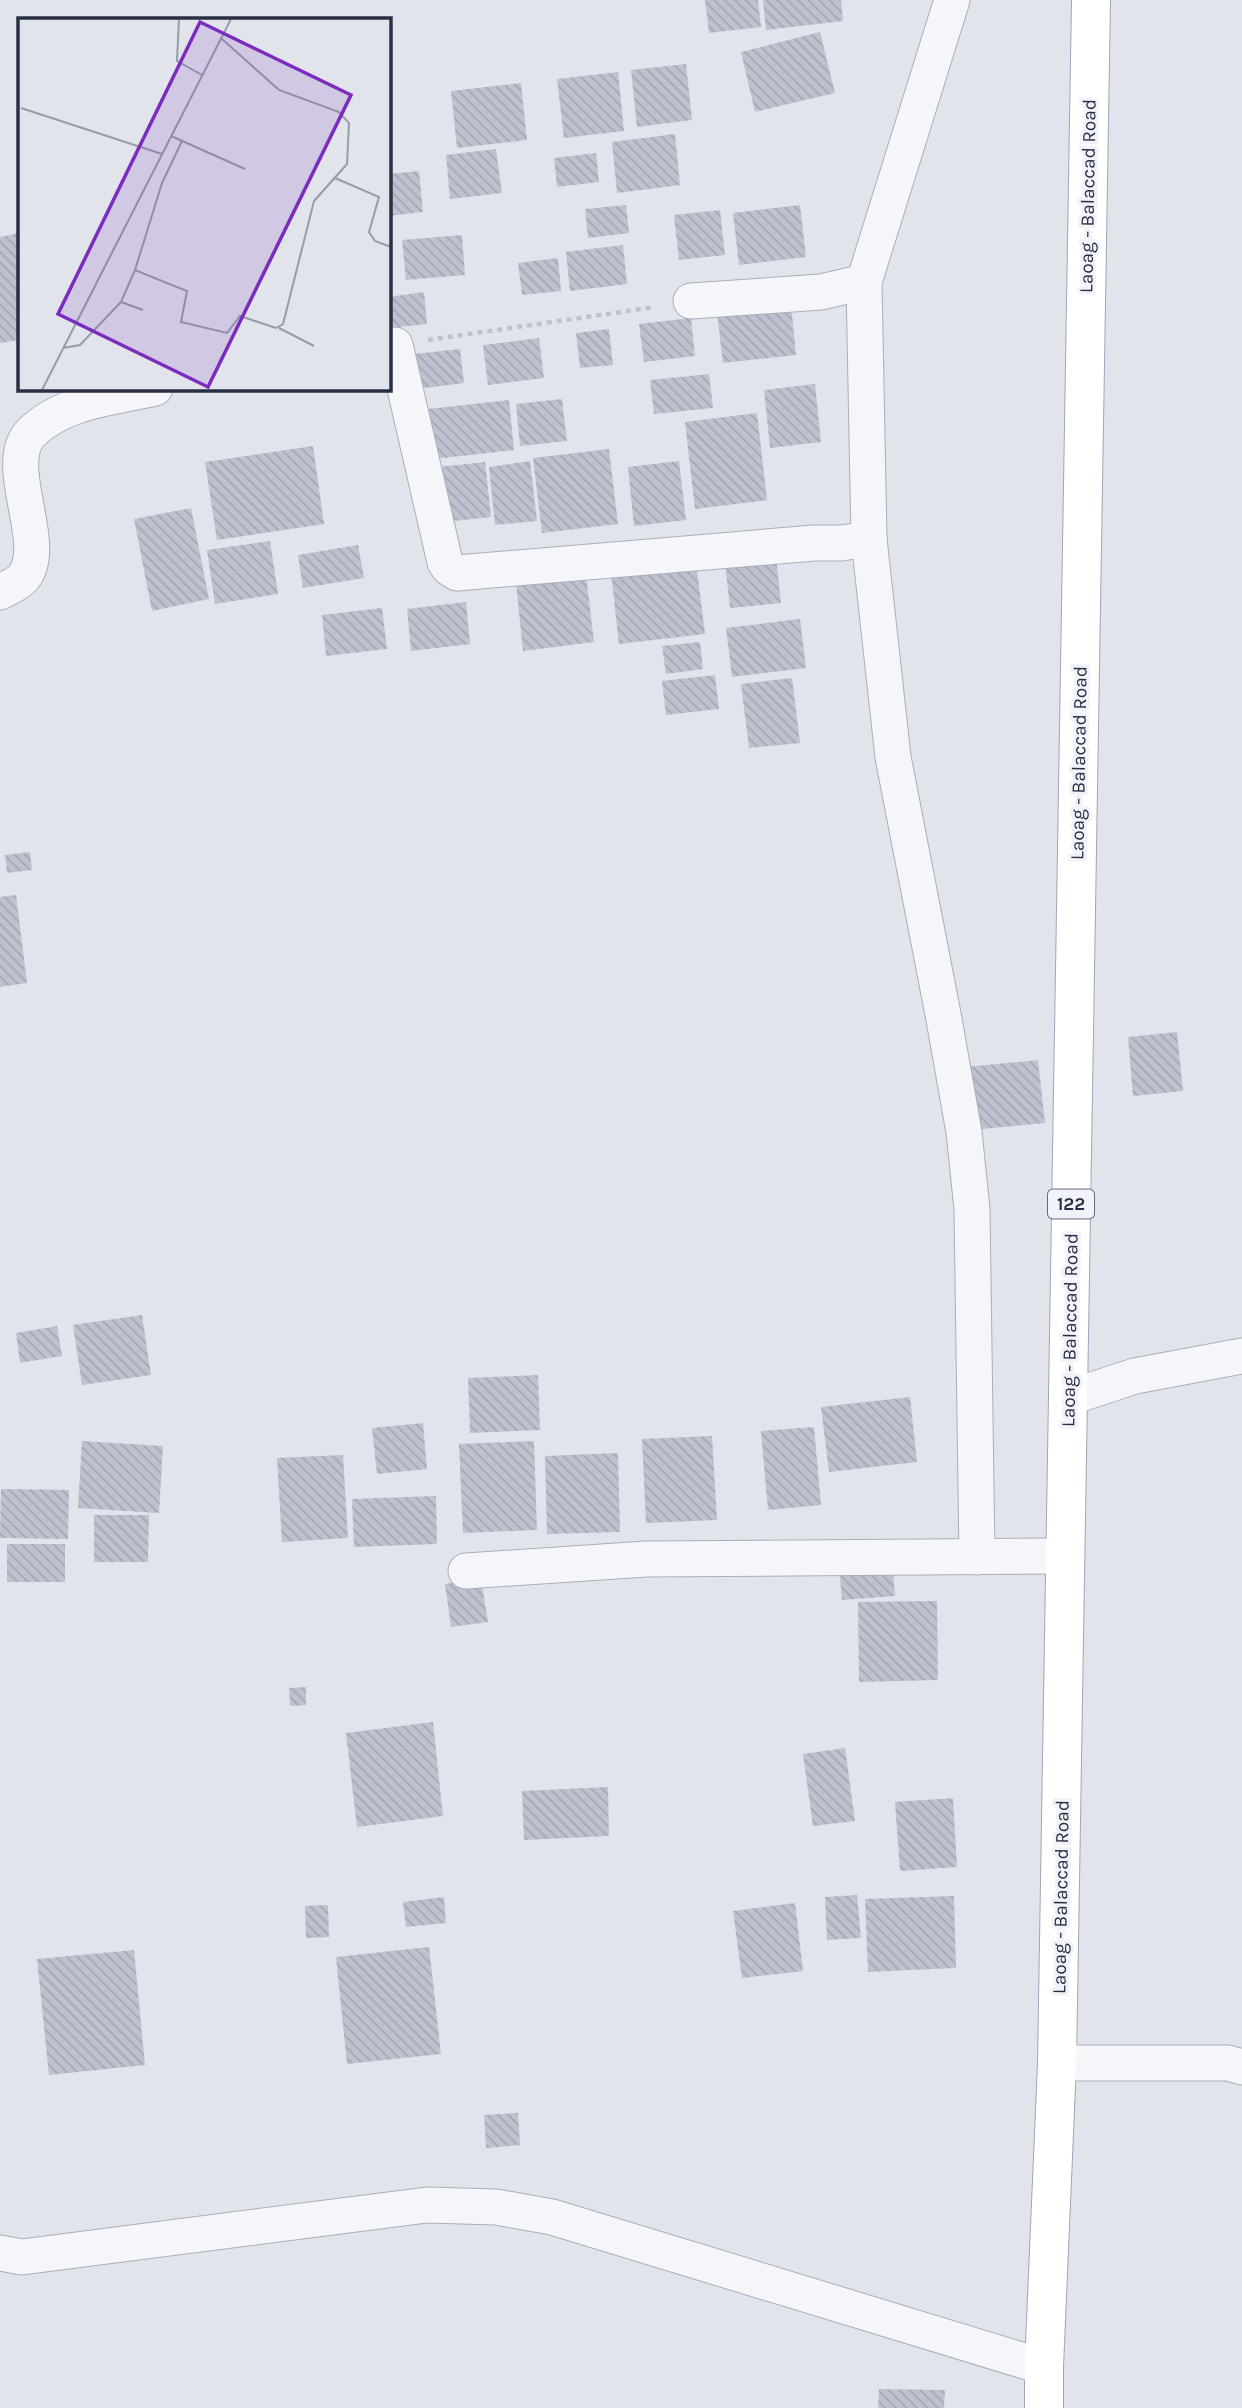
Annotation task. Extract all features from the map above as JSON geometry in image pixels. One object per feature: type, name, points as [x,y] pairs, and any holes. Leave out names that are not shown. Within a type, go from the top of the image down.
[{"type":"main road","name":"Laoag - Balaccad Road","points":[[1044,2408],[1057,2063],[1091,0]]},
{"type":"street","points":[[952,0],[864,282],[869,539],[893,757],[964,1132],[972,1209],[977,1557]]},
{"type":"street","points":[[691,301],[821,292],[864,282]]},
{"type":"street","points":[[392,345],[445,562],[457,573],[869,539]]},
{"type":"street","points":[[0,592],[23,578],[31,561],[19,457],[29,435],[53,416],[80,405],[146,390]]},
{"type":"street","points":[[1068,1398],[1135,1376],[1242,1356]]},
{"type":"street","points":[[466,1571],[646,1559],[1065,1556]]},
{"type":"street","points":[[1057,2063],[1228,2063],[1242,2067]]},
{"type":"street","points":[[0,2253],[22,2257],[427,2205],[496,2207],[552,2217],[1044,2367]]},
{"type":"path","points":[[392,345],[691,301]]},
{"type":"building","points":[[705,0],[758,0],[761,27],[709,33]]},
{"type":"building","points":[[763,0],[841,0],[843,21],[766,30]]},
{"type":"building","points":[[820,32],[835,93],[755,112],[741,52]]},
{"type":"building","points":[[686,64],[692,120],[637,127],[631,70]]},
{"type":"building","points":[[618,72],[624,131],[564,138],[557,79]]},
{"type":"building","points":[[521,83],[527,140],[457,148],[451,91]]},
{"type":"building","points":[[675,134],[680,185],[617,193],[612,142]]},
{"type":"building","points":[[496,149],[502,193],[450,199],[446,155]]},
{"type":"building","points":[[596,153],[599,182],[557,187],[554,158]]},
{"type":"building","points":[[419,171],[423,212],[390,216],[390,174]]},
{"type":"building","points":[[626,205],[629,233],[588,238],[585,209]]},
{"type":"building","points":[[800,205],[806,257],[739,265],[733,213]]},
{"type":"building","points":[[720,210],[725,255],[679,260],[674,215]]},
{"type":"building","points":[[18,233],[18,340],[0,343],[0,237]]},
{"type":"building","points":[[462,235],[465,275],[406,280],[402,240]]},
{"type":"building","points":[[623,245],[627,284],[570,291],[566,252]]},
{"type":"building","points":[[558,258],[561,291],[522,295],[518,263]]},
{"type":"building","points":[[424,292],[427,324],[390,328],[390,297]]},
{"type":"building","points":[[791,304],[796,355],[723,363],[717,312]]},
{"type":"building","points":[[691,318],[695,356],[644,362],[639,324]]},
{"type":"building","points":[[609,329],[613,365],[580,368],[576,333]]},
{"type":"building","points":[[539,338],[544,378],[488,385],[483,345]]},
{"type":"building","points":[[460,349],[464,383],[409,390],[405,355]]},
{"type":"building","points":[[709,374],[713,408],[654,414],[650,380]]},
{"type":"building","points":[[815,384],[821,442],[770,448],[764,390]]},
{"type":"building","points":[[562,399],[567,441],[520,446],[516,404]]},
{"type":"building","points":[[509,400],[514,450],[425,460],[419,410]]},
{"type":"building","points":[[757,413],[767,500],[695,509],[685,422]]},
{"type":"building","points":[[313,446],[324,524],[217,540],[205,462]]},
{"type":"building","points":[[609,449],[618,524],[542,533],[533,458]]},
{"type":"building","points":[[530,461],[537,521],[495,525],[489,467]]},
{"type":"building","points":[[679,461],[686,520],[634,526],[628,467]]},
{"type":"building","points":[[485,462],[491,517],[436,523],[430,468]]},
{"type":"building","points":[[191,508],[209,599],[152,611],[134,519]]},
{"type":"building","points":[[270,541],[278,594],[215,604],[207,550]]},
{"type":"building","points":[[358,545],[364,578],[303,588],[298,555]]},
{"type":"building","points":[[775,548],[781,603],[730,608],[724,555]]},
{"type":"building","points":[[695,553],[705,634],[619,644],[610,564]]},
{"type":"building","points":[[586,575],[594,642],[523,651],[516,583]]},
{"type":"building","points":[[466,602],[470,644],[411,651],[407,609]]},
{"type":"building","points":[[382,608],[387,649],[326,656],[322,615]]},
{"type":"building","points":[[800,619],[806,668],[732,677],[726,628]]},
{"type":"building","points":[[700,642],[703,669],[666,674],[662,646]]},
{"type":"building","points":[[715,675],[719,709],[666,715],[662,681]]},
{"type":"building","points":[[792,678],[800,743],[749,748],[741,684]]},
{"type":"building","points":[[30,852],[32,870],[7,873],[5,855]]},
{"type":"building","points":[[16,895],[27,983],[0,987],[0,897]]},
{"type":"building","points":[[1177,1032],[1183,1091],[1133,1096],[1128,1037]]},
{"type":"building","points":[[1038,1060],[1045,1123],[972,1130],[966,1067]]},
{"type":"building","points":[[142,1315],[151,1375],[82,1385],[73,1325]]},
{"type":"building","points":[[57,1326],[62,1356],[20,1363],[16,1333]]},
{"type":"building","points":[[538,1375],[540,1430],[470,1433],[468,1378]]},
{"type":"building","points":[[910,1397],[917,1462],[829,1472],[821,1407]]},
{"type":"building","points":[[423,1423],[427,1469],[377,1474],[372,1428]]},
{"type":"building","points":[[814,1427],[821,1505],[768,1510],[761,1431]]},
{"type":"building","points":[[712,1436],[717,1520],[646,1523],[642,1439]]},
{"type":"building","points":[[82,1441],[163,1446],[159,1513],[78,1508]]},
{"type":"building","points":[[534,1441],[537,1530],[463,1533],[459,1444]]},
{"type":"building","points":[[618,1453],[620,1532],[547,1534],[545,1456]]},
{"type":"building","points":[[343,1455],[348,1538],[282,1542],[277,1458]]},
{"type":"building","points":[[1,1489],[69,1490],[68,1539],[0,1538]]},
{"type":"building","points":[[436,1496],[437,1544],[354,1547],[352,1499]]},
{"type":"building","points":[[94,1515],[149,1515],[148,1562],[94,1562]]},
{"type":"building","points":[[7,1544],[65,1544],[65,1582],[7,1582]]},
{"type":"building","points":[[892,1560],[895,1596],[842,1600],[839,1564]]},
{"type":"building","points":[[481,1579],[488,1622],[451,1627],[445,1584]]},
{"type":"building","points":[[937,1601],[938,1680],[859,1682],[858,1602]]},
{"type":"building","points":[[306,1687],[306,1705],[290,1706],[289,1688]]},
{"type":"building","points":[[433,1722],[443,1816],[357,1827],[346,1733]]},
{"type":"building","points":[[845,1748],[855,1821],[813,1826],[803,1754]]},
{"type":"building","points":[[608,1787],[609,1836],[524,1840],[522,1791]]},
{"type":"building","points":[[953,1798],[957,1867],[900,1871],[895,1802]]},
{"type":"building","points":[[857,1895],[861,1938],[827,1940],[825,1897]]},
{"type":"building","points":[[954,1896],[956,1968],[868,1972],[865,1899]]},
{"type":"building","points":[[444,1897],[446,1923],[406,1927],[403,1902]]},
{"type":"building","points":[[795,1903],[803,1971],[742,1978],[733,1911]]},
{"type":"building","points":[[328,1905],[329,1937],[306,1938],[305,1906]]},
{"type":"building","points":[[429,1947],[441,2054],[347,2064],[336,1957]]},
{"type":"building","points":[[134,1950],[145,2065],[49,2075],[37,1959]]},
{"type":"building","points":[[518,2113],[520,2145],[486,2148],[484,2115]]},
{"type":"building","points":[[879,2389],[945,2390],[944,2408],[878,2408]]}]
